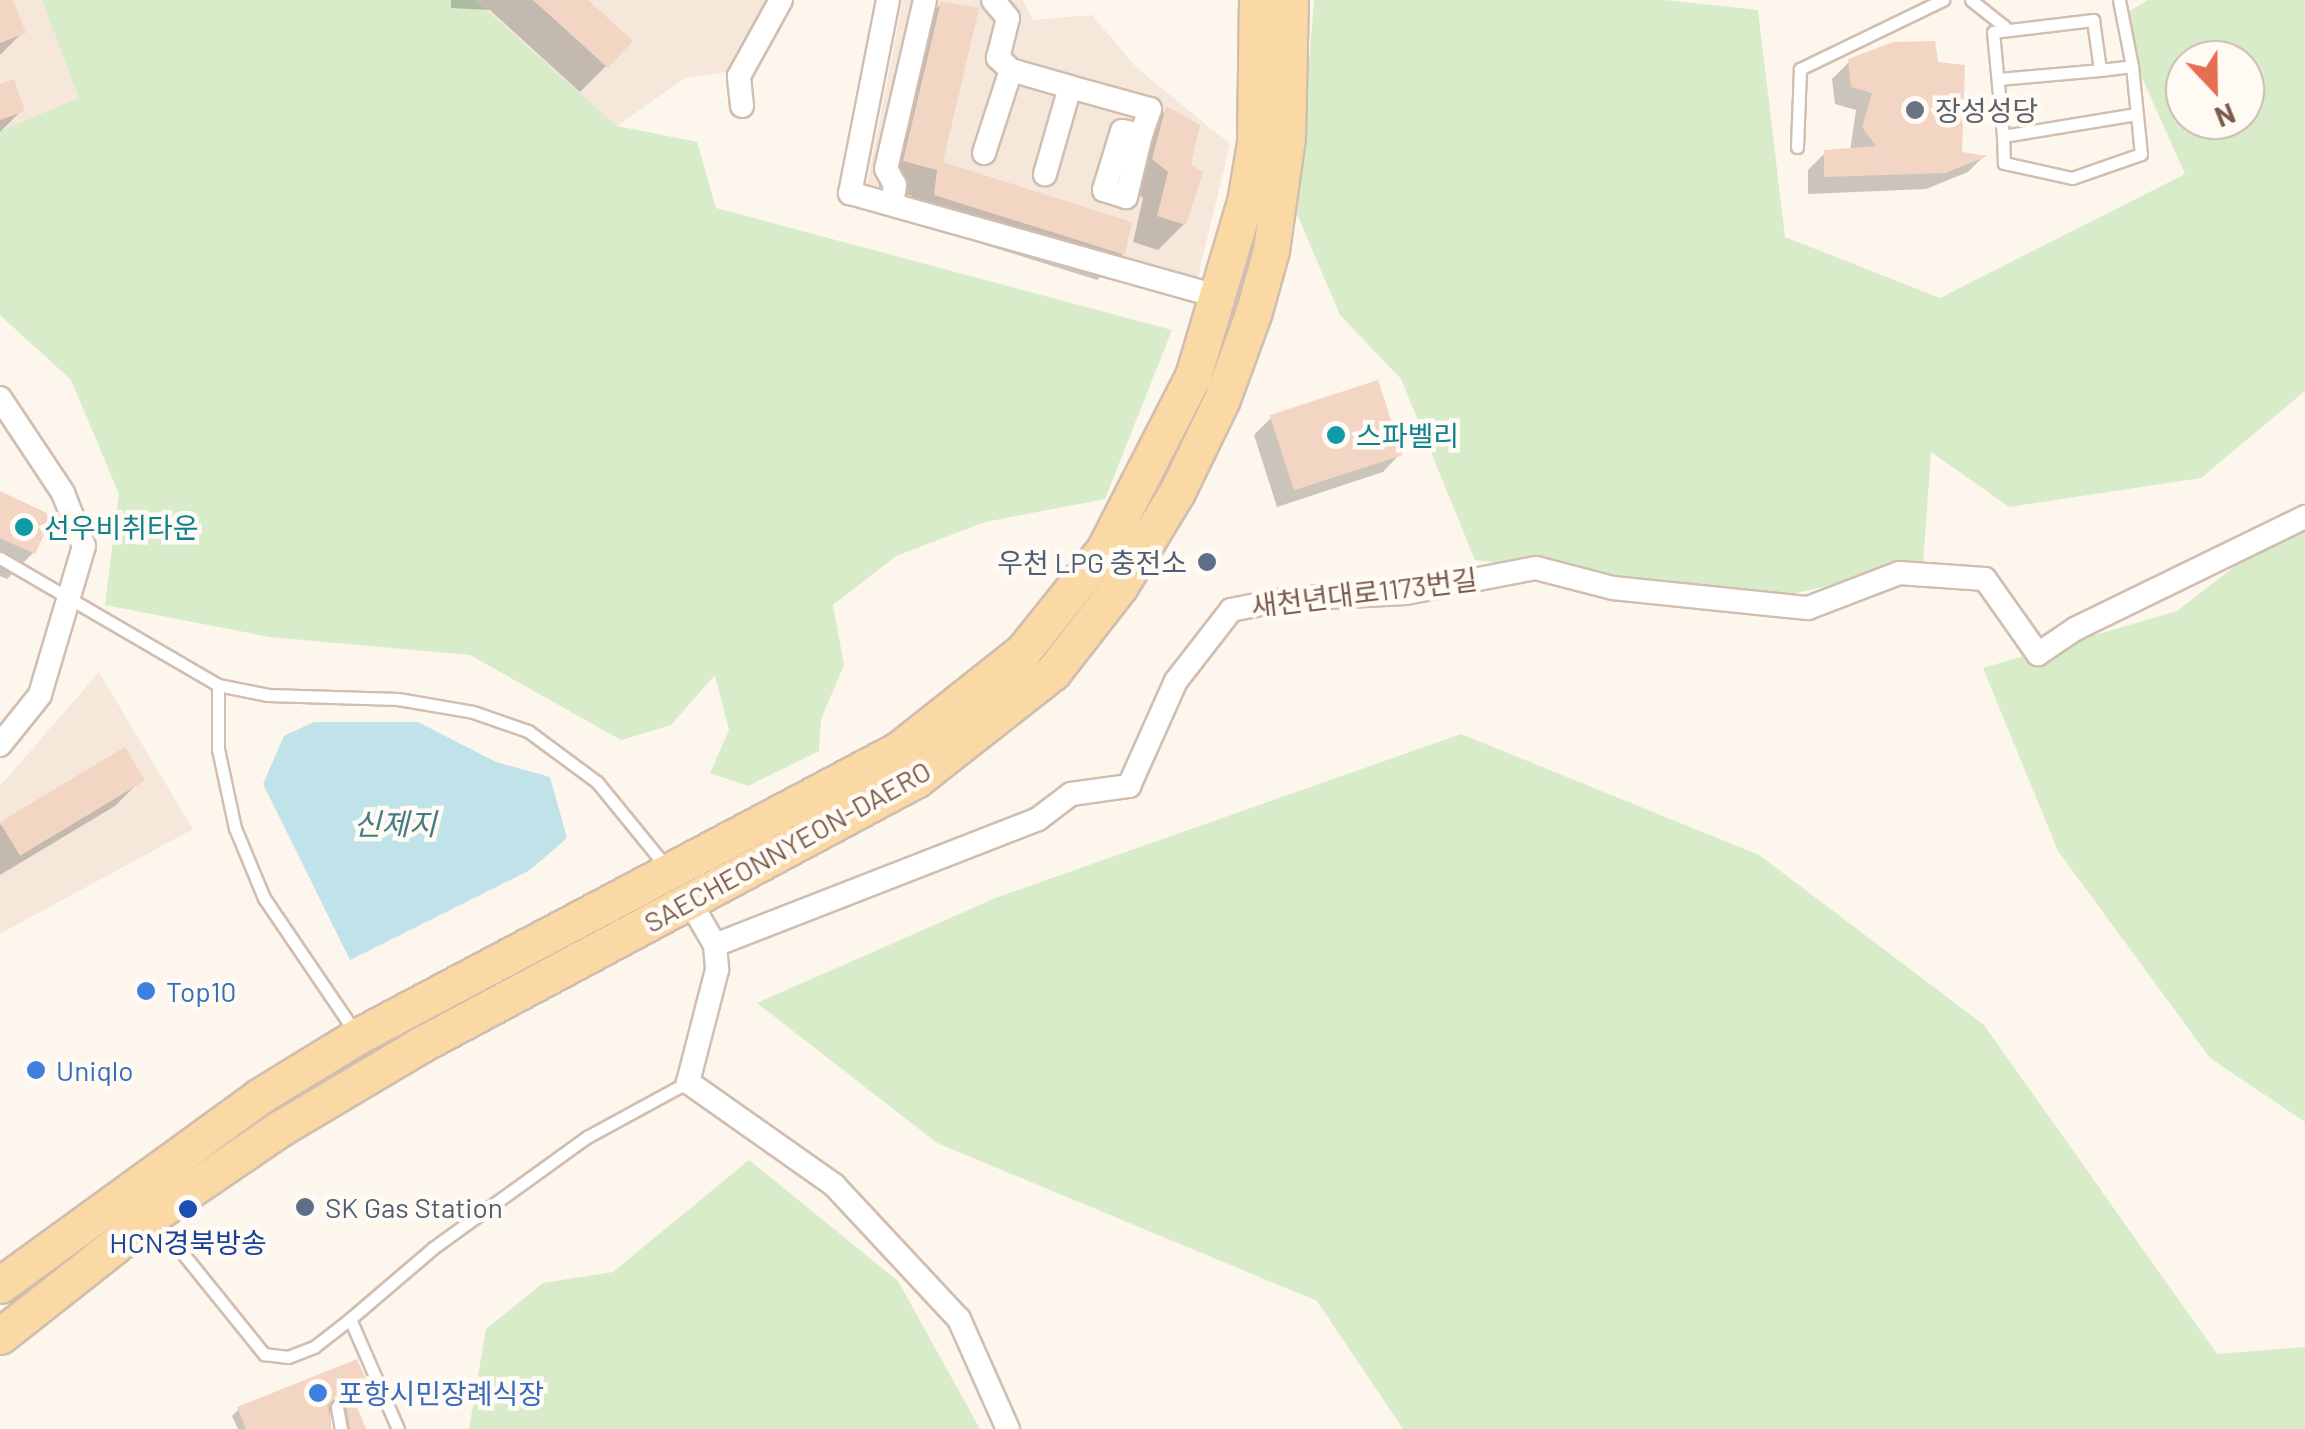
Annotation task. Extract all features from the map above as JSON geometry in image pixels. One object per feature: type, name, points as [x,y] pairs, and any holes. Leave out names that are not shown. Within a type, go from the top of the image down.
[{"type":"main road","name":"SAECHEONNYEON-DAERO","points":[[0,1285],[212,1129],[358,1036],[898,750],[1023,651],[1104,550],[1152,465],[1219,296],[1255,143],[1258,0]]},
{"type":"main road","name":"SAECHEONNYEON-DAERO","points":[[0,1336],[153,1215],[278,1130],[551,974],[917,779],[1052,672],[1120,586],[1177,492],[1222,399],[1271,250],[1287,138],[1290,0]]},
{"type":"main road","points":[[772,818],[789,850]]},
{"type":"main road","points":[[533,942],[551,974]]},
{"type":"street","points":[[742,106],[739,76],[781,0]]},
{"type":"street","points":[[888,0],[850,192],[1219,296]]},
{"type":"street","points":[[892,204],[895,185],[886,168],[924,0]]},
{"type":"street","points":[[993,0],[1008,18],[998,58],[1011,70],[1150,109],[1141,135]]},
{"type":"street","points":[[984,153],[1011,70]]},
{"type":"street","points":[[1045,174],[1070,88]]},
{"type":"street","points":[[0,398],[32,440],[84,546],[40,695],[0,746]]},
{"type":"street","name":"새천년대로1173번길","points":[[714,945],[1038,819],[1071,794],[1129,786],[1176,681],[1231,610],[1286,599],[1406,593],[1536,568],[1613,588],[1808,608],[1899,573],[1985,579],[2038,654],[2125,602],[2305,516]]},
{"type":"street","points":[[689,900],[714,945],[718,970],[688,1082],[834,1184],[960,1319],[1008,1429]]},
{"type":"lane","points":[[1797,147],[1800,69],[1943,0]]},
{"type":"lane","points":[[1971,0],[2005,27]]},
{"type":"lane","points":[[2100,70],[2093,20],[2005,27],[1994,32],[2004,163],[2072,178],[2141,154],[2132,66],[2119,0]]},
{"type":"lane","points":[[1998,80],[2132,66]]},
{"type":"lane","points":[[2002,136],[2136,114]]},
{"type":"lane","points":[[0,558],[218,685],[268,695],[398,699],[500,719],[597,782],[689,900]]},
{"type":"lane","points":[[218,685],[218,749],[235,828],[264,898],[358,1036]]},
{"type":"lane","points":[[153,1215],[264,1354],[288,1357],[314,1347],[433,1248],[587,1137],[688,1082]]},
{"type":"lane","points":[[350,1319],[398,1429]]},
{"type":"lane","points":[[337,1406],[341,1429]]},
{"type":"shaded area","points":[[0,0],[42,0],[80,98],[0,131]]},
{"type":"shaded area","points":[[475,0],[778,0],[728,72],[685,78],[617,126]]},
{"type":"shaded area","points":[[903,0],[1023,0],[1033,20],[1092,15],[1137,68],[1230,144],[1194,293],[867,185]]},
{"type":"shaded area","points":[[99,672],[193,829],[0,934],[0,786]]},
{"type":"green space","points":[[42,0],[475,0],[617,126],[697,142],[716,208],[1172,330],[1105,499],[985,522],[896,556],[833,605],[844,665],[821,719],[819,751],[748,786],[710,773],[729,730],[715,675],[671,725],[621,740],[470,655],[270,637],[105,605],[119,494],[71,380],[0,315],[0,131],[79,98]]},
{"type":"green space","points":[[1314,0],[1665,0],[1758,10],[1785,237],[1940,298],[2185,174],[2170,140],[2265,140],[2265,40],[2165,40],[2165,129],[2116,19],[2148,0],[2305,0],[2305,391],[2201,478],[2009,507],[1931,452],[1923,564],[1792,594],[1475,560],[1401,379],[1340,315],[1297,214]]},
{"type":"green space","points":[[2305,512],[2305,1122],[2210,1058],[2058,851],[1983,668],[2177,611]]},
{"type":"green space","points":[[1461,734],[1759,855],[1984,1025],[2217,1354],[2305,1347],[2305,1429],[1403,1429],[1317,1301],[937,1143],[757,1003],[998,897]]},
{"type":"green space","points":[[749,1160],[898,1281],[980,1429],[469,1429],[486,1329],[543,1283],[613,1272]]},
{"type":"water","name":"신제지","points":[[314,722],[418,722],[496,762],[550,777],[567,838],[530,870],[350,960],[263,784],[284,736]]},
{"type":"building","points":[[0,0],[13,0],[26,33],[0,43]]},
{"type":"building","points":[[533,0],[588,0],[633,41],[608,68]]},
{"type":"building","points":[[941,1],[979,8],[943,162],[1132,222],[1125,255],[934,195],[937,170],[903,161]]},
{"type":"building","name":"장성성당","points":[[1935,41],[1938,62],[1965,65],[1962,152],[1988,156],[1945,173],[1824,177],[1824,150],[1876,146],[1862,127],[1872,93],[1851,87],[1848,59],[1893,42]]},
{"type":"building","points":[[14,79],[25,111],[0,120],[0,84]]},
{"type":"building","points":[[1166,106],[1200,125],[1191,165],[1203,172],[1186,225],[1157,216],[1168,172],[1152,159]]},
{"type":"building","name":"스파벨리","points":[[1378,380],[1402,455],[1294,490],[1270,415]]},
{"type":"building","name":"선우비취타운","points":[[0,491],[53,516],[35,554],[0,538]]},
{"type":"building","points":[[125,747],[145,780],[20,856],[0,822]]},
{"type":"building","name":"포항시민장례식장","points":[[357,1359],[371,1390],[353,1397],[366,1429],[350,1429],[346,1404],[336,1398],[328,1405],[331,1429],[246,1429],[237,1407]]},
{"type":"place","name":"장성성당","points":[[1915,110]]},
{"type":"place","name":"스파벨리","points":[[1336,435]]},
{"type":"place","name":"선우비취타운","points":[[24,527]]},
{"type":"place","name":"우천 LPG 충전소","points":[[1207,562]]},
{"type":"place","name":"Top10","points":[[146,991]]},
{"type":"place","name":"Uniqlo","points":[[36,1070]]},
{"type":"place","name":"SK Gas Station","points":[[305,1207]]},
{"type":"place","name":"HCN경북방송","points":[[188,1209]]},
{"type":"place","name":"포항시민장례식장","points":[[318,1393]]}]
